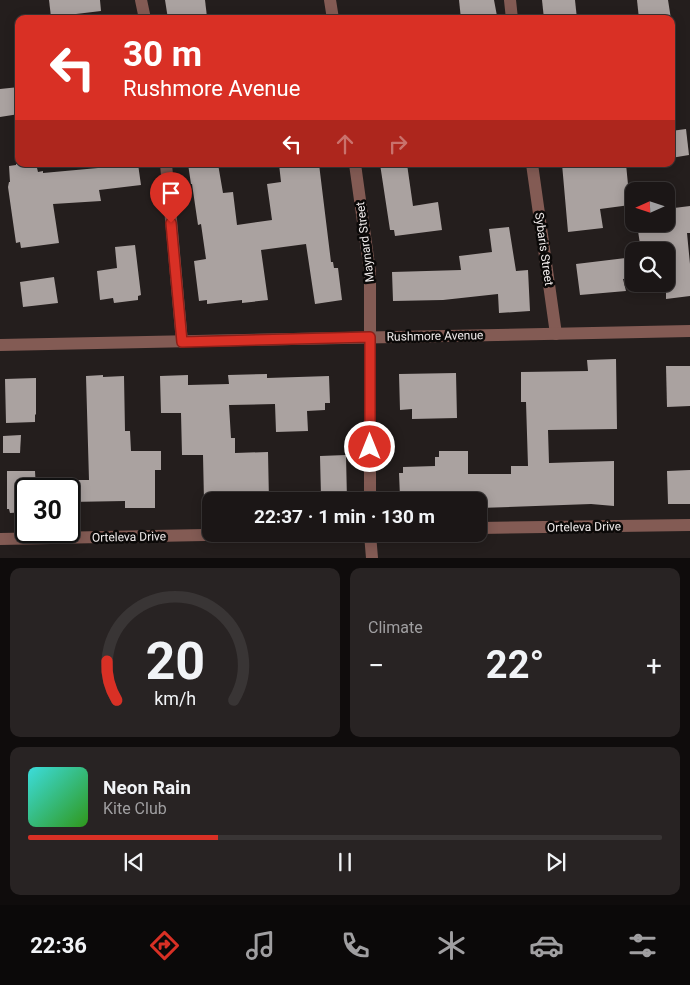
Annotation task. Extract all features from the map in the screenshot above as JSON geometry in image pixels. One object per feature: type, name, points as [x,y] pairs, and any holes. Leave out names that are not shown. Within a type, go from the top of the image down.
[{"type":"street","points":[[141,0],[144,15]]},
{"type":"street","points":[[330,0],[333,15]]},
{"type":"street","points":[[510,0],[512,15]]},
{"type":"street","points":[[166,167],[182,342]]},
{"type":"street","name":"Maynard Street","points":[[355,167],[370,272],[370,492]]},
{"type":"street","name":"Sybaris Street","points":[[532,167],[556,334]]},
{"type":"street","name":"Rushmore Avenue","points":[[0,345],[690,332]]},
{"type":"street","name":"Orteleva Drive","points":[[487,528],[690,525]]},
{"type":"street","name":"Orteleva Drive","points":[[0,539],[202,535]]},
{"type":"street","points":[[371,542],[372,558]]},
{"type":"building","points":[[49,0],[100,0],[101,11],[51,15]]},
{"type":"building","points":[[165,0],[205,0],[207,15],[167,15]]},
{"type":"building","points":[[459,0],[494,0],[497,15],[461,15]]},
{"type":"building","points":[[542,0],[575,0],[577,15],[544,15]]},
{"type":"building","points":[[637,0],[668,0],[670,15],[639,15]]},
{"type":"building","points":[[15,87],[15,115],[0,117],[0,89]]},
{"type":"building","points":[[686,129],[689,155],[675,157],[675,130]]},
{"type":"building","points":[[9,166],[37,167],[38,172],[43,171],[43,173],[109,167],[138,167],[141,185],[99,190],[101,201],[53,204],[59,243],[21,248],[20,242],[16,243],[8,187],[10,182]]},
{"type":"building","points":[[188,167],[219,167],[223,193],[233,192],[237,225],[272,220],[267,184],[281,182],[279,167],[319,167],[331,262],[333,262],[334,268],[338,268],[342,300],[315,304],[306,244],[261,250],[268,300],[242,303],[242,300],[207,304],[207,300],[199,301],[194,261],[206,259],[201,224],[198,225]]},
{"type":"building","points":[[380,167],[407,167],[413,206],[438,202],[442,230],[395,236],[394,230],[390,230]]},
{"type":"building","points":[[562,167],[626,167],[628,182],[625,182],[625,206],[600,209],[603,228],[568,232]]},
{"type":"building","points":[[690,206],[690,233],[687,233],[690,264],[690,296],[666,299],[666,292],[675,292],[675,242],[640,242],[638,232],[675,232],[675,208]]},
{"type":"building","points":[[509,227],[516,271],[528,270],[530,311],[499,313],[498,294],[443,300],[393,301],[392,272],[461,270],[459,256],[492,252],[489,229]]},
{"type":"building","points":[[135,245],[141,295],[138,296],[138,300],[114,303],[113,298],[100,300],[97,271],[117,268],[115,247]]},
{"type":"building","points":[[625,258],[625,279],[623,279],[625,291],[580,295],[576,264]]},
{"type":"building","points":[[54,277],[58,303],[23,307],[20,282]]},
{"type":"building","points":[[616,359],[617,429],[548,430],[549,463],[614,461],[614,506],[591,504],[487,508],[487,492],[400,492],[399,473],[403,473],[403,467],[435,466],[435,457],[439,457],[439,451],[468,451],[468,474],[511,474],[511,466],[528,466],[526,402],[521,402],[521,372],[588,371],[587,360]]},
{"type":"building","points":[[666,366],[690,366],[690,406],[667,407]]},
{"type":"building","points":[[456,373],[457,418],[412,419],[412,409],[400,410],[399,374]]},
{"type":"building","points":[[267,374],[267,378],[329,376],[330,403],[325,403],[325,410],[307,411],[308,431],[276,432],[275,404],[229,405],[231,438],[235,438],[235,453],[268,452],[269,492],[204,492],[203,455],[182,455],[181,413],[161,413],[160,376],[188,375],[188,385],[229,384],[228,375]]},
{"type":"building","points":[[86,376],[124,376],[125,431],[130,431],[131,451],[161,451],[161,470],[155,470],[155,508],[125,508],[125,501],[80,502],[80,480],[89,480]]},
{"type":"building","points":[[36,378],[35,422],[6,423],[5,379]]},
{"type":"building","points":[[21,435],[20,453],[3,453],[3,436]]},
{"type":"building","points":[[346,455],[347,492],[321,492],[320,456]]},
{"type":"building","points":[[690,470],[690,504],[668,504],[667,471]]},
{"type":"building","points":[[7,471],[35,471],[35,478],[15,478],[15,513],[10,513],[9,509],[7,509]]},
{"type":"route","points":[[171,223],[182,342],[370,337],[370,447]]}]
